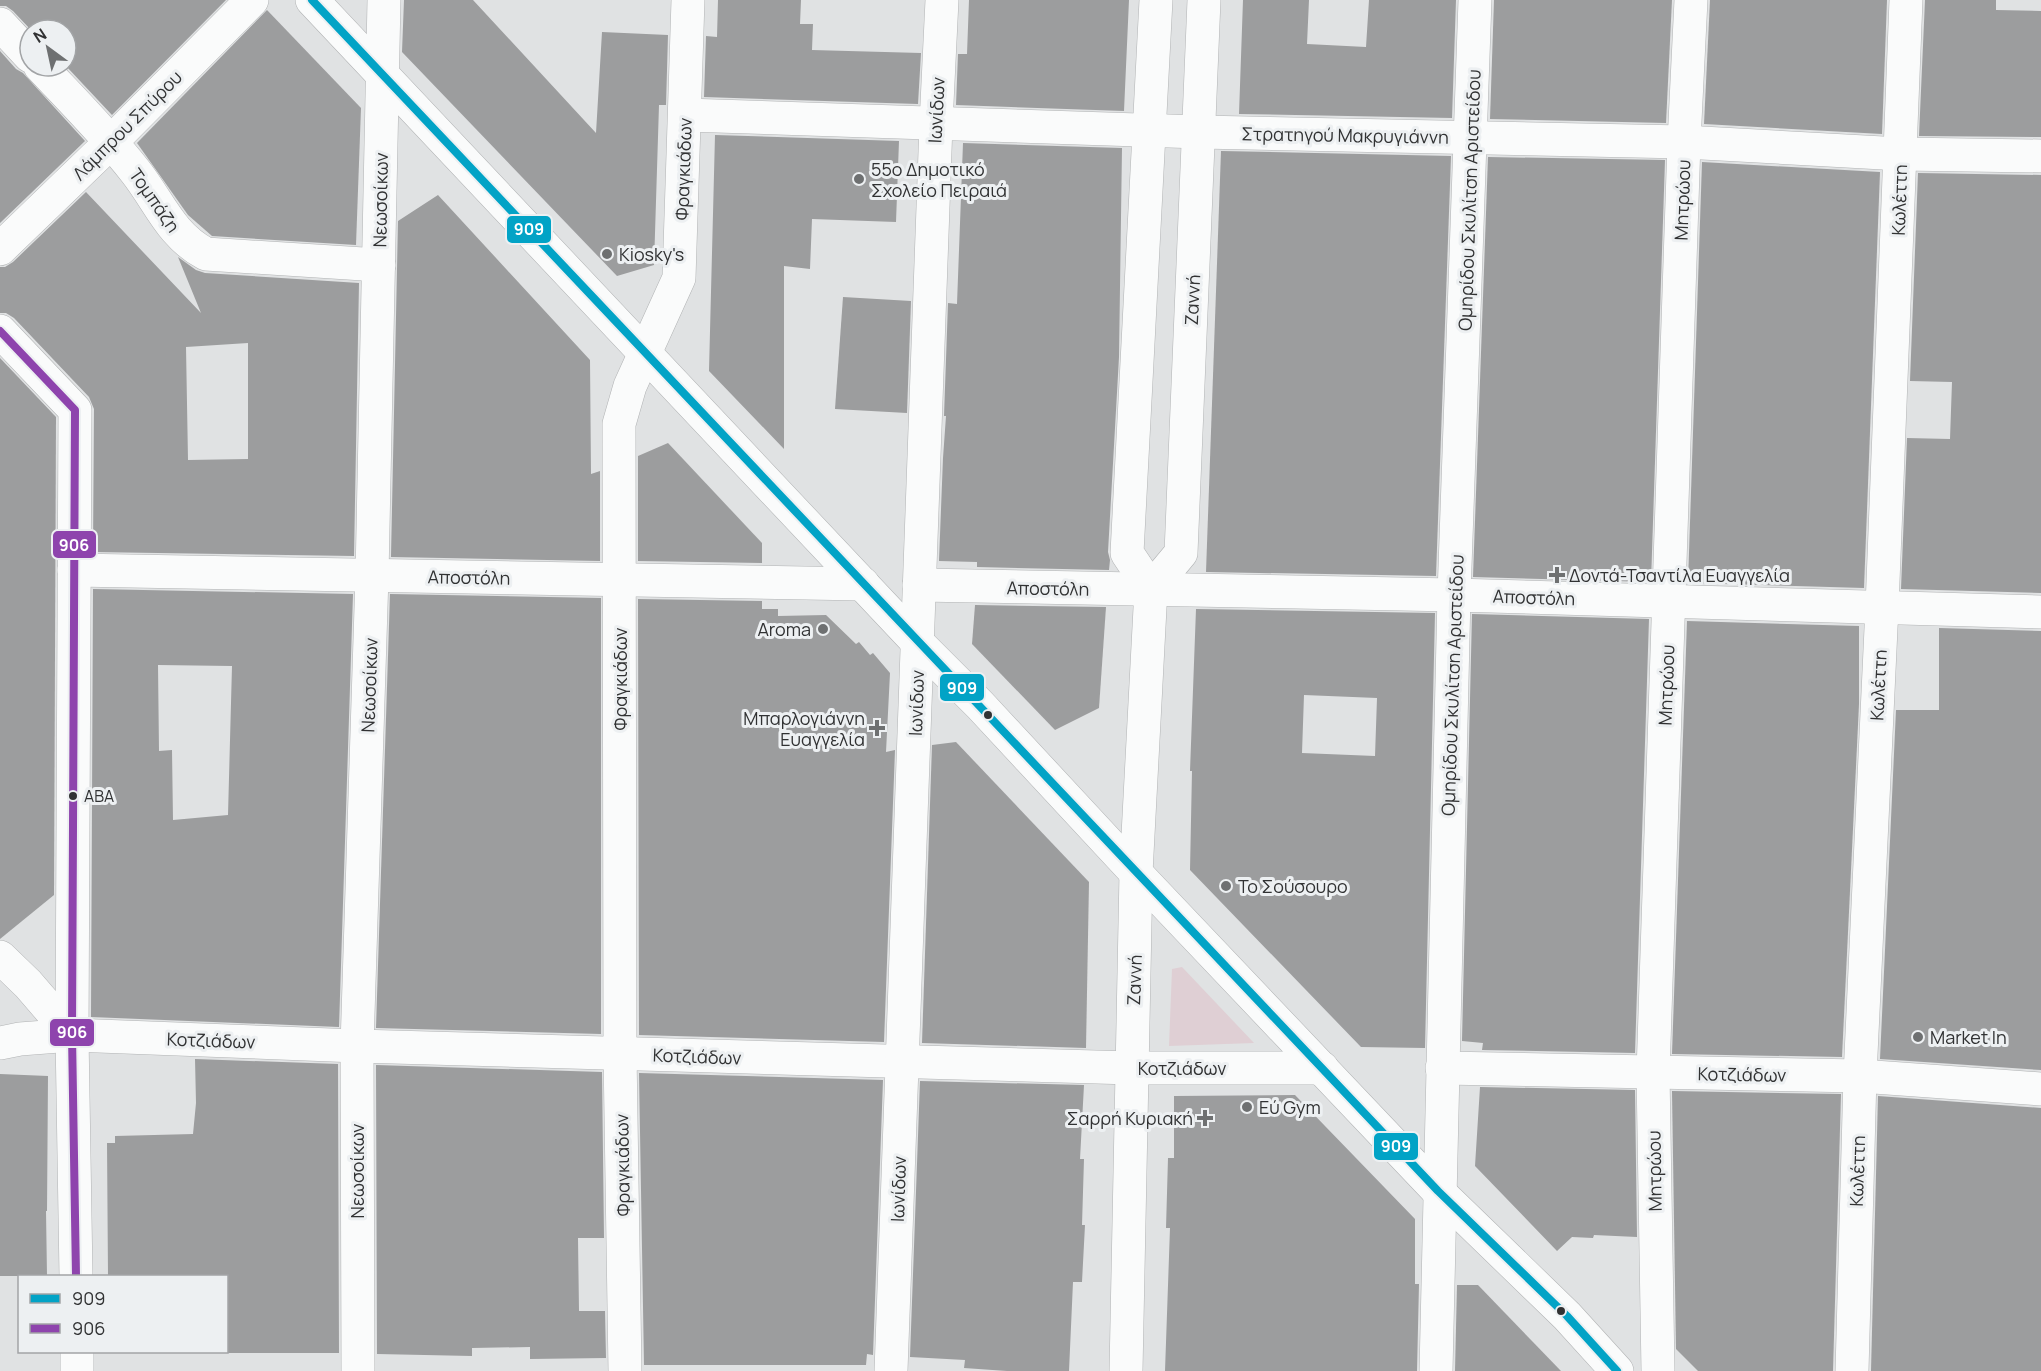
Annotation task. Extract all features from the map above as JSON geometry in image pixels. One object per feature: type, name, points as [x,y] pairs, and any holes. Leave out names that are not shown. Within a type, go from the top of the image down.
[{"type":"street","name":"Λάμπρου Σπύρου","points":[[0,249],[111,142],[252,0]]},
{"type":"street","points":[[312,0],[1438,1191],[1567,1316],[1617,1371]]},
{"type":"street","name":"Νεωσοίκων","points":[[358,1371],[357,1046],[372,576],[384,0]]},
{"type":"street","name":"Φραγκιάδων","points":[[625,1371],[620,1053],[620,424],[630,386],[679,278],[688,0]]},
{"type":"street","name":"Ιωνίδων","points":[[891,1371],[942,0]]},
{"type":"street","points":[[1151,589],[1127,553],[1156,0]]},
{"type":"street","name":"Ζαννή","points":[[1126,1371],[1136,873],[1151,589],[1181,553],[1204,0]]},
{"type":"street","name":"Ομηρίδου Σκυλίτση Αριστείδου","points":[[1436,1371],[1438,1191],[1454,595],[1475,0]]},
{"type":"street","name":"Μητρώου","points":[[1658,1371],[1653,1073],[1684,142],[1691,0]]},
{"type":"street","name":"Κωλέττη","points":[[1852,1371],[1860,1076],[1882,608],[1906,0]]},
{"type":"street","points":[[0,24],[18,43]]},
{"type":"street","name":"Τομπάζη","points":[[51,78],[111,142],[137,174],[183,239],[206,254],[379,265]]},
{"type":"street","name":"Στρατηγού Μακρυγιάννη","points":[[685,115],[1200,132],[1684,142],[1901,154],[2041,156]]},
{"type":"street","points":[[0,331],[75,410],[72,1035],[76,1275]]},
{"type":"street","name":"Αποστόλη","points":[[74,570],[863,584]]},
{"type":"street","name":"Αποστόλη","points":[[919,585],[1454,595],[2041,612]]},
{"type":"street","points":[[0,957],[72,1035]]},
{"type":"street","name":"Κοτζιάδων","points":[[0,1043],[72,1035],[902,1062],[1132,1068],[1322,1068]]},
{"type":"street","name":"Κοτζιάδων","points":[[1442,1068],[1860,1076],[2041,1089]]},
{"type":"street","points":[[77,1353],[77,1371]]},
{"type":"shaded area","points":[[1182,967],[1254,1043],[1169,1046],[1172,969]]},
{"type":"building","points":[[0,0],[226,0],[112,115],[77,78],[78,18],[20,18],[6,6],[0,6]]},
{"type":"building","points":[[404,0],[473,0],[596,133],[602,32],[668,35],[666,105],[659,105],[654,265],[617,276],[402,52]]},
{"type":"building","points":[[718,0],[801,0],[800,24],[813,24],[812,50],[921,53],[918,104],[704,97],[706,36],[717,37]]},
{"type":"building","points":[[969,0],[1129,0],[1124,111],[956,105],[958,54],[967,54]]},
{"type":"building","points":[[1243,0],[1309,0],[1307,44],[1366,47],[1369,0],[1456,0],[1452,118],[1239,114]]},
{"type":"building","points":[[1494,0],[1672,0],[1666,123],[1490,119]]},
{"type":"building","points":[[1710,0],[1887,0],[1882,134],[1704,124]]},
{"type":"building","points":[[1925,0],[1996,0],[1996,10],[2041,11],[2041,137],[1919,136]]},
{"type":"building","points":[[267,10],[361,108],[356,245],[212,236],[188,215],[137,143]]},
{"type":"building","points":[[0,51],[18,70],[18,78],[28,78],[85,141],[0,223]]},
{"type":"building","points":[[715,135],[899,141],[896,222],[812,219],[810,269],[784,266],[784,449],[709,371]]},
{"type":"building","points":[[963,143],[1122,148],[1119,357],[1108,552],[1109,570],[977,567],[977,562],[939,561],[946,416],[944,416],[948,303],[957,304]]},
{"type":"building","points":[[1221,151],[1451,156],[1436,576],[1206,572]]},
{"type":"building","points":[[1488,157],[1665,160],[1651,582],[1473,577]]},
{"type":"building","points":[[1702,162],[1880,172],[1864,588],[1688,583]]},
{"type":"building","points":[[1918,173],[2041,175],[2041,593],[1901,589],[1907,438],[1950,439],[1952,382],[1910,381]]},
{"type":"building","points":[[86,192],[201,313],[178,257],[196,270],[205,273],[359,283],[354,556],[93,552],[94,409],[89,397],[14,318],[6,313],[0,313],[0,267],[13,262]],"holes":[[[248,343],[248,459],[188,460],[186,347]]]},
{"type":"building","points":[[438,195],[590,360],[591,474],[600,471],[600,561],[391,557],[398,221]]},
{"type":"building","points":[[843,297],[911,301],[907,413],[835,409]]},
{"type":"building","points":[[0,358],[56,417],[54,895],[0,939]]},
{"type":"building","points":[[668,443],[762,543],[762,563],[638,561],[638,456]]},
{"type":"building","points":[[93,589],[353,594],[339,1027],[91,1017]],"holes":[[[158,665],[232,666],[228,815],[173,820],[172,750],[159,751]]]},
{"type":"building","points":[[390,594],[601,598],[601,1034],[376,1028]]},
{"type":"building","points":[[638,599],[762,601],[762,609],[778,609],[778,616],[826,615],[856,644],[859,642],[870,655],[873,653],[890,673],[886,752],[895,750],[884,1042],[639,1035]]},
{"type":"building","points":[[975,605],[1106,607],[1099,708],[1055,730],[972,644]]},
{"type":"building","points":[[1196,609],[1435,613],[1425,1048],[1361,1047],[1190,870],[1192,771],[1190,771]],"holes":[[[1304,695],[1377,698],[1375,756],[1302,753]]]},
{"type":"building","points":[[1472,614],[1649,619],[1635,1053],[1482,1050],[1483,1043],[1462,1041]]},
{"type":"building","points":[[1687,621],[1859,626],[1859,704],[1842,1057],[1672,1054]]},
{"type":"building","points":[[1939,628],[2041,631],[2041,1070],[1880,1059],[1896,710],[1939,710]]},
{"type":"building","points":[[956,742],[1089,882],[1086,1048],[922,1043],[932,745]]},
{"type":"building","points":[[195,1059],[338,1064],[339,1353],[228,1353],[228,1275],[108,1275],[107,1143],[115,1143],[115,1136],[193,1134],[196,1103]]},
{"type":"building","points":[[376,1065],[602,1072],[604,1238],[578,1238],[579,1311],[605,1311],[606,1358],[530,1359],[530,1347],[472,1348],[472,1356],[377,1354]]},
{"type":"building","points":[[639,1073],[883,1080],[873,1355],[867,1354],[866,1365],[644,1365]]},
{"type":"building","points":[[0,1074],[48,1076],[47,1275],[0,1276]]},
{"type":"building","points":[[920,1081],[1084,1085],[1080,1159],[1084,1159],[1082,1225],[1085,1225],[1082,1282],[1073,1282],[1069,1371],[964,1368],[965,1360],[910,1357]]},
{"type":"building","points":[[1480,1087],[1635,1090],[1637,1237],[1594,1235],[1593,1238],[1572,1237],[1557,1251],[1475,1166]]},
{"type":"building","points":[[1672,1091],[1841,1094],[1833,1371],[1698,1371],[1676,1349]]},
{"type":"building","points":[[1295,1095],[1415,1219],[1415,1284],[1419,1284],[1417,1371],[1165,1371],[1170,1228],[1166,1228],[1168,1158],[1174,1158],[1174,1096]]},
{"type":"building","points":[[1878,1096],[2041,1108],[2041,1371],[1871,1371]]},
{"type":"building","points":[[1457,1285],[1478,1285],[1561,1371],[1455,1371]]},
{"type":"transit line","name":"909","points":[[312,0],[1438,1191],[1567,1316],[1617,1371]]},
{"type":"transit line","name":"906","points":[[0,331],[75,410],[72,1035],[76,1275]]},
{"type":"place","name":"55ο Δημοτικό Σχολείο Πειραιά","points":[[859,179]]},
{"type":"place","name":"Kiosky's","points":[[607,254]]},
{"type":"place","name":"Δοντά-Τσαντίλα Ευαγγελία","points":[[1557,575]]},
{"type":"place","name":"Aroma","points":[[823,629]]},
{"type":"place","name":"Μπαρλογιάννη Ευαγγελία","points":[[877,728]]},
{"type":"place","name":"ΑΒΑ","points":[[73,796]]},
{"type":"place","name":"Το Σούσουρο","points":[[1226,886]]},
{"type":"place","name":"Market In","points":[[1918,1037]]},
{"type":"place","name":"Εύ Gym","points":[[1247,1107]]},
{"type":"place","name":"Σαρρή Κυριακή","points":[[1205,1118]]}]
